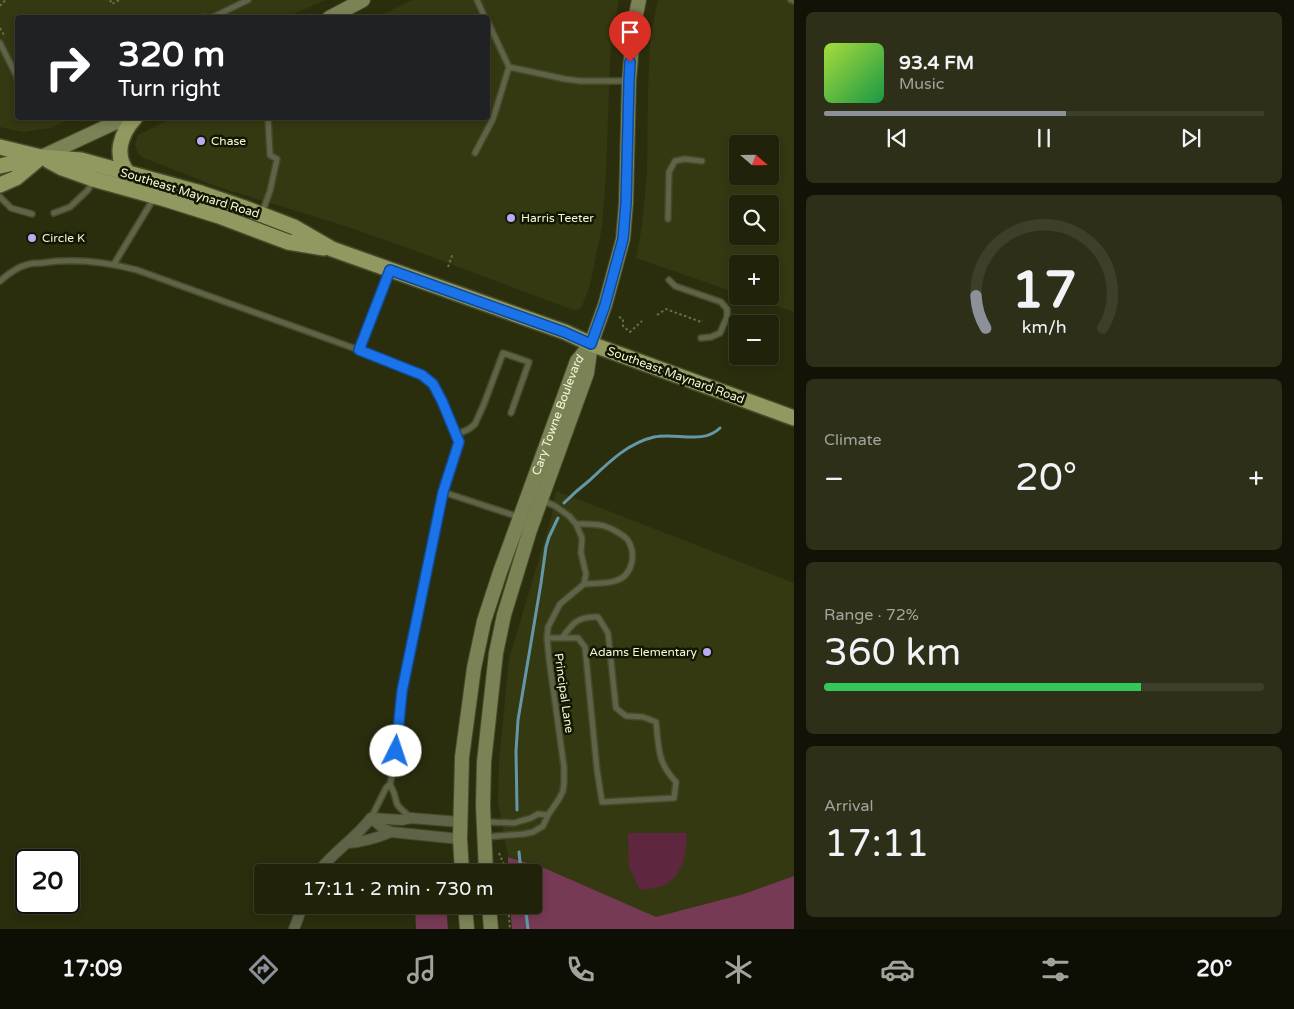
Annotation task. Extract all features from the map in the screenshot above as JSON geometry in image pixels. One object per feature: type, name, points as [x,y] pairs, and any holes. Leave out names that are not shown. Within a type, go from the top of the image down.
[{"type":"main road","points":[[334,15],[360,0]]},
{"type":"main road","points":[[591,344],[605,305],[623,239],[626,203],[629,81],[634,24],[639,0]]},
{"type":"main road","points":[[0,166],[41,157],[121,120]]},
{"type":"main road","points":[[128,172],[122,166],[120,152],[127,126],[133,120]]},
{"type":"main road","name":"Southeast Maynard Road","points":[[0,147],[41,157],[81,160],[201,194],[294,227],[332,249],[564,332],[591,344],[794,418]]},
{"type":"main road","points":[[0,185],[16,178],[41,157]]},
{"type":"main road","name":"Southeast Maynard Road","points":[[41,157],[62,168],[93,179],[219,216],[288,242],[332,249]]},
{"type":"main road","name":"Cary Towne Boulevard","points":[[486,864],[483,806],[484,762],[496,653],[504,615],[530,530],[587,373],[591,344]]},
{"type":"main road","name":"Cary Towne Boulevard","points":[[462,864],[460,822],[462,757],[474,668],[484,621],[577,361],[591,344]]},
{"type":"main road","points":[[460,822],[484,822]]},
{"type":"main road","points":[[460,838],[484,837]]},
{"type":"main road","points":[[466,914],[467,929]]},
{"type":"main road","points":[[490,914],[491,929]]},
{"type":"street","points":[[371,818],[402,820],[411,818],[460,822]]},
{"type":"street","points":[[371,818],[384,829],[391,832],[460,838]]},
{"type":"street","points":[[325,864],[363,829],[371,818]]},
{"type":"street","points":[[348,842],[360,842],[391,832]]},
{"type":"street","points":[[294,929],[300,914]]},
{"type":"lane","points":[[217,15],[248,0]]},
{"type":"lane","points":[[477,0],[484,15]]},
{"type":"lane","points":[[475,153],[493,119],[509,68],[490,26]]},
{"type":"lane","points":[[0,43],[15,74]]},
{"type":"lane","points":[[509,68],[581,81],[629,81]]},
{"type":"lane","points":[[262,215],[270,191],[277,159],[270,155],[268,120]]},
{"type":"lane","points":[[668,219],[669,172],[675,161],[684,159],[702,161]]},
{"type":"lane","points":[[54,213],[70,207],[88,190],[93,179]]},
{"type":"lane","points":[[114,264],[155,196]]},
{"type":"lane","points":[[0,197],[11,208],[32,214]]},
{"type":"lane","points":[[0,281],[25,265],[52,261],[92,261],[114,264],[137,270],[359,350],[422,375],[433,384],[459,442],[443,492],[402,691],[396,751],[390,784],[386,788],[371,818]]},
{"type":"lane","points":[[359,350],[390,270]]},
{"type":"lane","points":[[669,280],[675,286],[721,302],[727,309],[720,333],[711,337],[700,338]]},
{"type":"lane","points":[[456,434],[469,429],[474,424],[484,404],[503,353],[529,362],[511,413]]},
{"type":"lane","points":[[443,492],[520,517]]},
{"type":"lane","points":[[541,500],[555,506],[570,516],[576,524],[582,538],[581,553],[586,574],[584,584],[615,581],[623,576],[631,566],[632,549],[626,538],[607,526],[576,524]]},
{"type":"lane","name":"Principal Lane","points":[[484,837],[533,832],[543,826],[562,792],[564,767],[547,638],[548,627],[560,604],[584,584]]},
{"type":"lane","points":[[547,638],[562,638],[578,638],[586,647],[596,770],[602,802],[674,798],[676,782],[666,772],[660,756],[656,722],[643,717],[626,716],[616,708],[608,632],[598,617],[587,616],[573,623],[562,638]]},
{"type":"lane","points":[[390,784],[397,804],[411,818]]},
{"type":"lane","points":[[484,822],[514,822],[531,818],[538,814],[548,815]]},
{"type":"path","points":[[0,6],[7,0]]},
{"type":"path","points":[[110,0],[112,4],[119,0]]},
{"type":"path","points":[[448,267],[453,253]]},
{"type":"path","points":[[657,315],[666,308],[701,322],[702,320]]},
{"type":"path","points":[[619,317],[623,318],[623,326],[630,332],[642,321]]},
{"type":"path","points":[[499,853],[504,864]]},
{"type":"path","points":[[509,914],[510,929]]},
{"type":"shaded area","points":[[0,0],[325,0],[291,15],[15,15],[15,120],[68,120],[50,128],[24,132],[0,127]]},
{"type":"shaded area","points":[[413,0],[619,0],[610,59],[602,227],[590,285],[579,309],[573,310],[342,225],[218,187],[138,154],[135,144],[138,135],[168,120],[490,120],[490,15],[381,15]]},
{"type":"shaded area","points":[[658,0],[794,0],[794,312],[774,305],[779,305],[779,255],[729,255],[729,290],[636,258],[642,226],[647,174],[650,40]]},
{"type":"shaded area","points":[[556,491],[794,583],[794,929],[672,929],[542,871],[542,864],[526,864],[508,856],[498,802],[499,760],[509,659],[551,519]]},
{"type":"shaded area","points":[[628,833],[687,833],[684,859],[672,880],[656,888],[640,890],[629,867]]},
{"type":"shaded area","points":[[508,857],[531,864],[508,864]]},
{"type":"shaded area","points":[[542,867],[656,917],[744,894],[794,876],[794,929],[512,929],[511,914],[542,914]]},
{"type":"shaded area","points":[[415,914],[447,914],[448,929],[416,929]]},
{"type":"waterway","points":[[564,503],[627,448],[654,437],[705,436],[720,428]]},
{"type":"waterway","points":[[517,810],[516,751],[518,720],[546,547],[558,518]]},
{"type":"waterway","points":[[519,852],[520,864]]},
{"type":"waterway","points":[[526,914],[528,929]]},
{"type":"place","name":"Chase","points":[[201,141]]},
{"type":"place","name":"Harris Teeter","points":[[511,218]]},
{"type":"place","name":"Circle K","points":[[32,238]]},
{"type":"place","name":"Adams Elementary","points":[[707,652]]},
{"type":"route","points":[[396,751],[402,691],[443,492],[459,442],[433,384],[422,375],[359,350],[390,270],[564,332],[591,344],[605,305],[623,239],[626,203],[630,62]]}]
